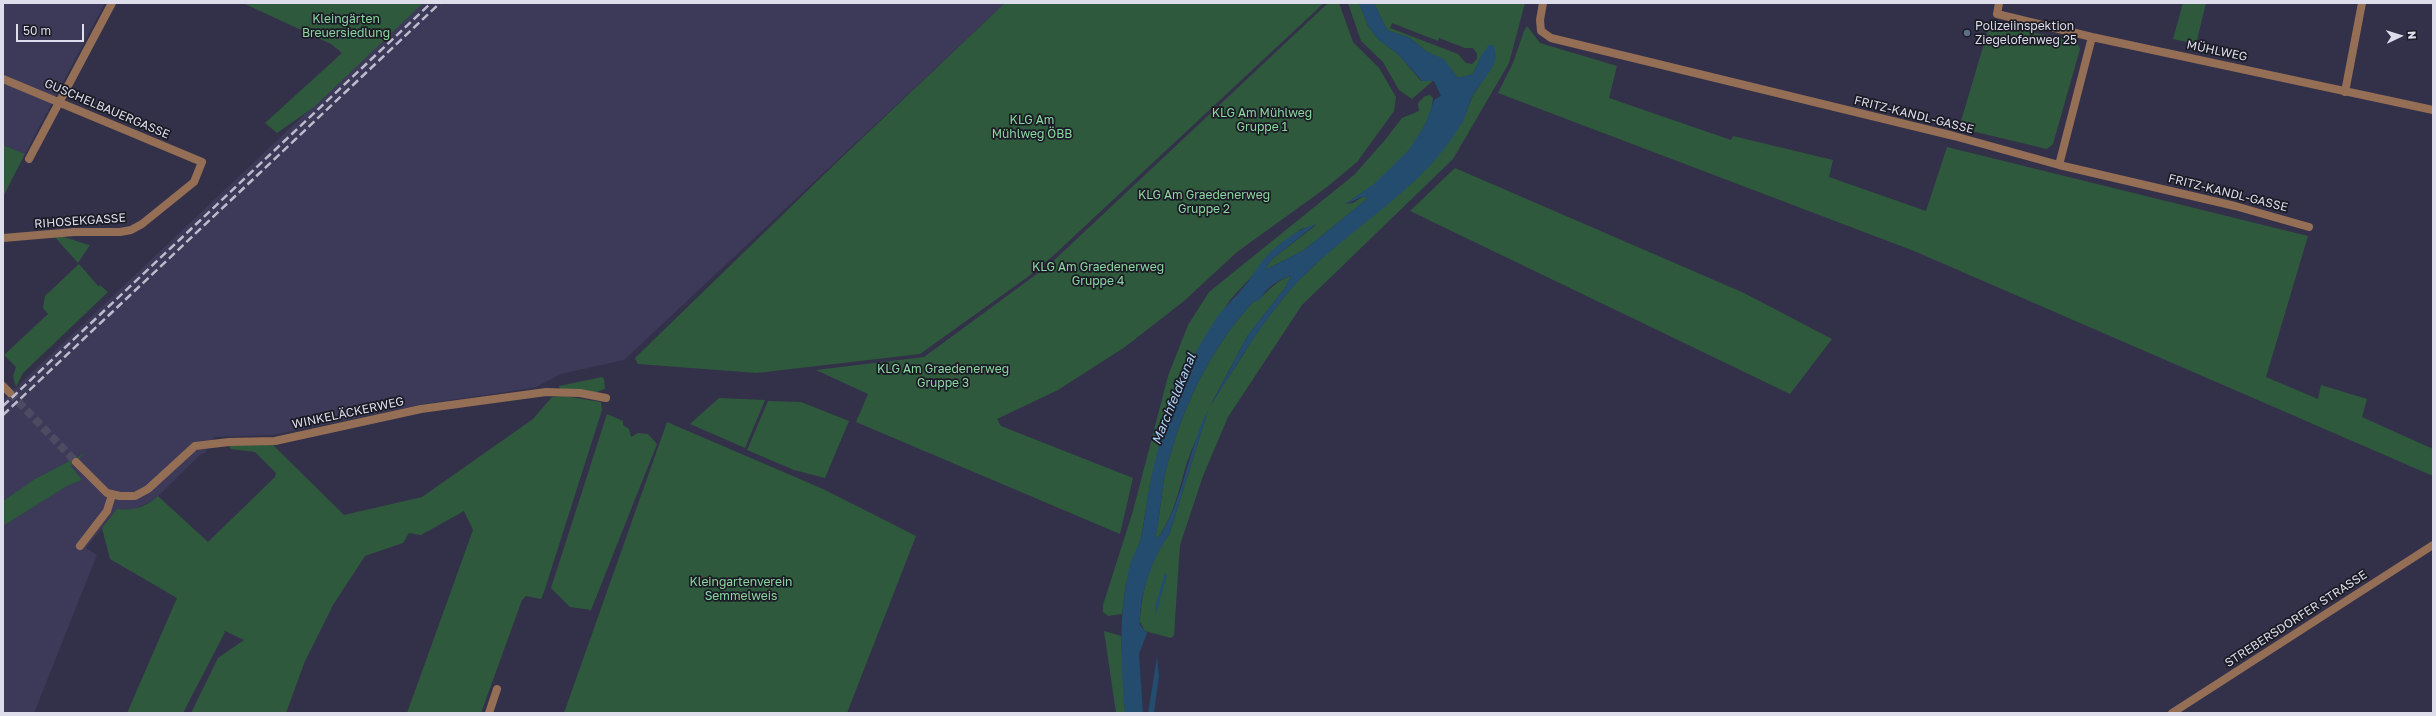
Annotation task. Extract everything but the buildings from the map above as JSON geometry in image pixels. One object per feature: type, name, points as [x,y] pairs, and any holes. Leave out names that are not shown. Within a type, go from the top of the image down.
[{"type":"street","points":[[29,159],[112,3]]},
{"type":"street","name":"FRITZ-KANDL-GASSE","points":[[1543,3],[1540,20],[1541,31],[1551,38],[1954,136],[2059,165],[2235,206],[2309,227]]},
{"type":"street","name":"MÜHLWEG","points":[[1999,3],[1997,14],[2092,37],[2433,110]]},
{"type":"street","points":[[2345,92],[2362,3]]},
{"type":"street","points":[[2059,165],[2092,37]]},
{"type":"street","name":"GUSCHELBAUERGASSE","points":[[3,79],[202,162]]},
{"type":"street","name":"RIHOSEKGASSE","points":[[3,238],[74,232],[120,232],[131,230],[142,224],[194,182],[202,162]]},
{"type":"street","points":[[3,386],[10,393]]},
{"type":"street","name":"WINKELÄCKERWEG","points":[[112,495],[127,496],[142,493],[195,446],[230,442],[275,441],[421,409],[546,392],[580,393],[606,398]]},
{"type":"street","points":[[76,462],[100,488],[112,495],[107,511],[80,546]]},
{"type":"street","name":"STREBERSDORFER STRASSE","points":[[2172,713],[2433,545]]},
{"type":"street","points":[[489,713],[497,689]]},
{"type":"shaded area","points":[[3,3],[105,3],[25,154],[3,145]]},
{"type":"shaded area","points":[[422,3],[1005,3],[624,360],[561,374],[536,387],[424,404],[273,435],[214,437],[205,453],[201,454],[154,500],[134,509],[117,509],[86,548],[97,555],[34,713],[3,713],[3,526],[67,486],[82,480],[71,466],[83,454],[35,479],[3,501],[3,400]]},
{"type":"green space","name":"Kleingärten Breuersiedlung","points":[[243,3],[423,3],[314,107],[277,133],[265,123],[342,53],[331,44]]},
{"type":"green space","name":"KLG Am Mühlweg ÖBB","points":[[1005,3],[1324,3],[1055,254],[1029,276],[920,354],[757,373],[638,364],[635,358],[837,162]]},
{"type":"green space","points":[[1328,3],[1339,3],[1353,42],[1379,68],[1396,97],[1394,111],[1357,162],[1327,187],[1237,252],[1184,301],[1125,347],[1058,390],[997,419],[1001,426],[1133,478],[1120,534],[856,422],[868,394],[816,370],[924,357],[1049,265]]},
{"type":"green space","points":[[1348,3],[1359,3],[1368,26],[1378,39],[1399,55],[1421,81],[1434,80],[1412,99],[1399,90],[1383,62],[1361,41]]},
{"type":"green space","points":[[1374,3],[1525,3],[1509,63],[1453,159],[1302,305],[1228,417],[1203,476],[1180,545],[1174,635],[1171,638],[1145,631],[1140,622],[1142,599],[1148,576],[1157,554],[1169,535],[1208,411],[1188,458],[1171,513],[1163,531],[1157,539],[1156,535],[1165,474],[1179,427],[1188,404],[1210,361],[1223,340],[1253,302],[1260,298],[1279,281],[1291,276],[1285,288],[1248,335],[1210,406],[1245,352],[1254,335],[1293,286],[1462,123],[1473,95],[1493,65],[1481,56],[1473,74],[1458,78],[1444,60],[1427,52],[1410,38],[1387,30]],"holes":[[[1392,23],[1438,41],[1439,38],[1465,48],[1473,48],[1477,54],[1477,59],[1472,64],[1466,63],[1458,54],[1390,28]]]},
{"type":"green space","points":[[2183,3],[2206,3],[2196,44],[2173,39]]},
{"type":"green space","points":[[1990,23],[2077,42],[2080,49],[2053,144],[2047,149],[1959,128]]},
{"type":"green space","points":[[1527,26],[1540,43],[1617,66],[1609,98],[1731,140],[1733,136],[1833,160],[1829,177],[1926,211],[1947,147],[2308,236],[2266,377],[2318,399],[2321,385],[2367,399],[2362,417],[2433,449],[2433,476],[1914,251],[1498,93],[1513,63]]},
{"type":"green space","points":[[1430,95],[1433,98],[1432,107],[1424,128],[1406,154],[1384,177],[1345,204],[1353,203],[1364,196],[1367,199],[1304,250],[1265,270],[1271,260],[1316,225],[1301,229],[1252,276],[1230,300],[1195,355],[1168,417],[1150,484],[1141,538],[1126,583],[1122,614],[1108,616],[1103,612],[1103,605],[1133,511],[1168,376],[1188,325],[1209,292],[1354,175],[1402,118],[1419,111],[1418,103],[1425,96]]},
{"type":"green space","points":[[3,145],[25,154],[3,197]]},
{"type":"green space","points":[[1455,168],[1744,293],[1832,339],[1790,394],[1410,211]]},
{"type":"green space","points":[[54,236],[63,237],[90,245],[78,263]]},
{"type":"green space","points":[[79,264],[99,287],[100,285],[108,292],[23,373],[16,387],[13,377],[16,367],[4,355],[48,314],[43,308],[45,296]]},
{"type":"green space","points":[[602,377],[604,379],[605,389],[594,393],[560,389],[559,386]]},
{"type":"green space","points":[[564,396],[601,402],[602,410],[544,592],[541,599],[526,596],[522,600],[481,713],[407,713],[473,530],[464,511],[421,535],[409,533],[403,543],[365,556],[333,605],[305,661],[286,713],[191,713],[218,658],[244,640],[223,630],[225,632],[183,713],[127,713],[177,598],[110,559],[102,528],[117,509],[134,509],[149,503],[158,496],[208,542],[275,477],[276,473],[255,452],[231,449],[228,445],[273,445],[344,515],[422,497],[533,419],[552,397]]},
{"type":"green space","points":[[719,398],[765,400],[745,448],[690,424]]},
{"type":"green space","points":[[768,401],[801,402],[849,421],[825,478],[794,470],[747,450]]},
{"type":"green space","points":[[607,414],[623,421],[623,425],[629,429],[631,437],[638,433],[648,434],[657,444],[591,610],[570,607],[551,588]]},
{"type":"green space","name":"Kleingartenverein Semmelweis","points":[[667,422],[823,489],[916,536],[847,713],[564,713]]},
{"type":"green space","points":[[85,453],[71,466],[82,480],[67,486],[3,526],[3,501],[35,479]]},
{"type":"green space","points":[[1104,631],[1121,636],[1125,713],[1116,713]]},
{"type":"water","points":[[1359,3],[1374,3],[1387,30],[1410,38],[1427,52],[1444,59],[1458,78],[1473,74],[1481,56],[1489,45],[1493,45],[1495,59],[1490,72],[1473,95],[1464,120],[1445,148],[1426,170],[1382,210],[1335,247],[1292,288],[1269,316],[1210,407],[1248,335],[1285,288],[1291,276],[1273,284],[1261,299],[1253,302],[1223,340],[1198,382],[1179,427],[1165,474],[1156,535],[1157,539],[1170,517],[1197,436],[1208,411],[1169,535],[1157,554],[1141,602],[1140,625],[1147,633],[1139,654],[1143,713],[1125,713],[1121,641],[1123,605],[1130,565],[1141,538],[1155,463],[1166,422],[1191,362],[1215,320],[1245,285],[1271,251],[1300,230],[1316,224],[1271,260],[1265,270],[1304,250],[1367,199],[1364,196],[1344,205],[1374,184],[1408,151],[1425,125],[1434,100],[1441,96],[1434,81],[1422,81],[1399,55],[1378,39],[1368,26]]},
{"type":"water","points":[[1165,573],[1167,576],[1155,617],[1155,607]]},
{"type":"water","points":[[1157,657],[1159,676],[1154,713],[1148,713]]},
{"type":"tunnel","points":[[10,393],[76,462]]},
{"type":"railway","points":[[3,406],[431,3]]},
{"type":"railway","points":[[3,415],[440,3]]},
{"type":"place","name":"Polizeiinspektion Ziegelofenweg 25","points":[[1967,33]]},
{"type":"park label","name":"KLG Am Mühlweg Gruppe 1","points":[[1262,120]]},
{"type":"park label","name":"KLG Am Graedenerweg Gruppe 2","points":[[1204,202]]},
{"type":"park label","name":"KLG Am Graedenerweg Gruppe 4","points":[[1098,274]]},
{"type":"park label","name":"KLG Am Graedenerweg Gruppe 3","points":[[943,376]]},
{"type":"water label","name":"Marchfeldkanal","points":[[1174,399]]}]
